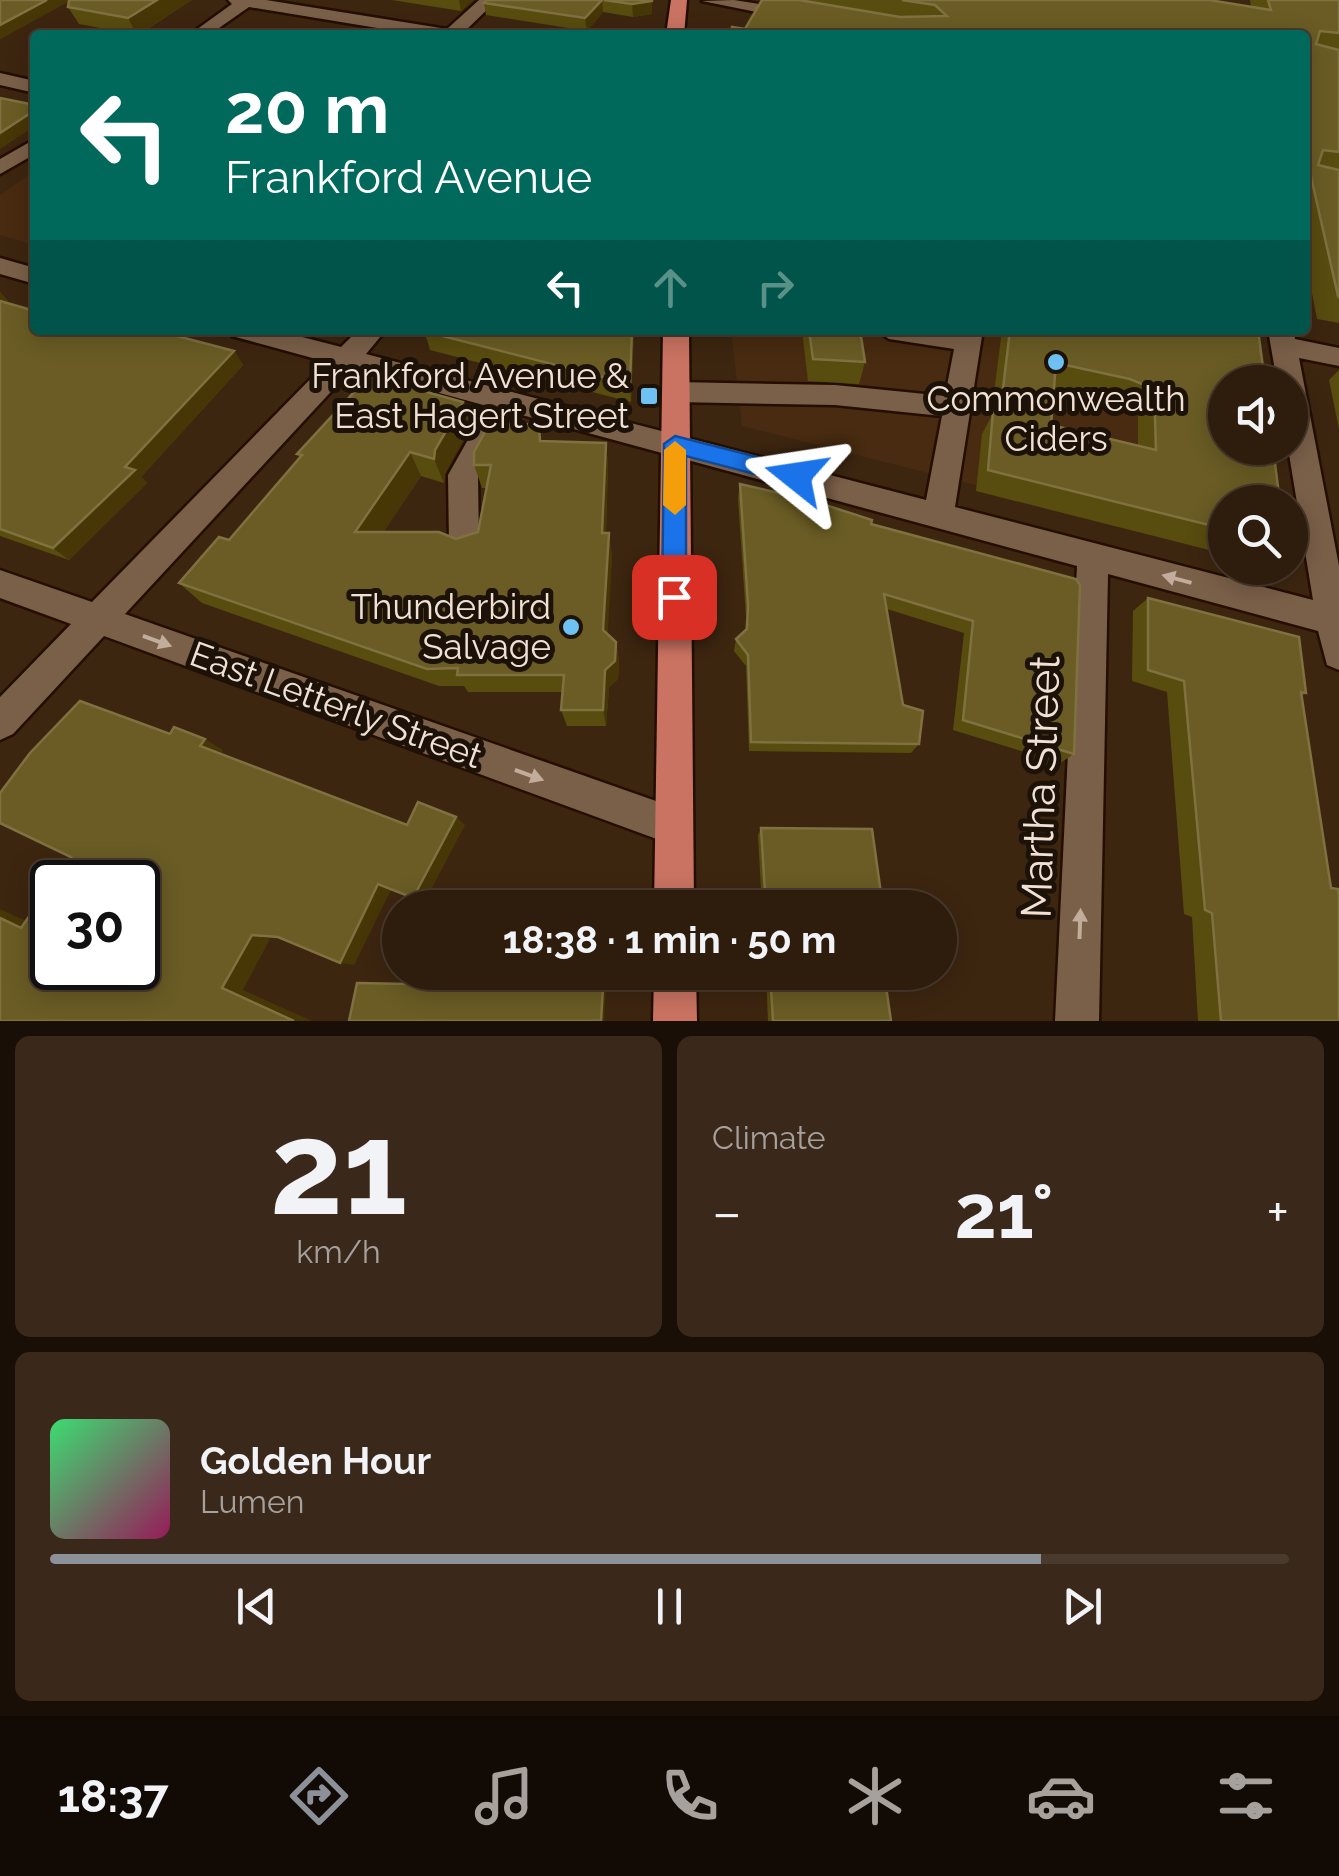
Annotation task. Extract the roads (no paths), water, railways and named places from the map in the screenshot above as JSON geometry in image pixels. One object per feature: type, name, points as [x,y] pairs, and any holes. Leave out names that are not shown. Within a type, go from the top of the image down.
[{"type":"main road","points":[[674,890],[676,335]]},
{"type":"main road","points":[[674,990],[675,1021]]},
{"type":"street","points":[[456,30],[488,0]]},
{"type":"street","points":[[679,7],[711,0],[820,18]]},
{"type":"street","points":[[205,30],[244,1],[421,30]]},
{"type":"street","points":[[0,79],[30,86]]},
{"type":"street","points":[[0,168],[30,149]]},
{"type":"street","points":[[0,266],[30,275]]},
{"type":"street","points":[[260,335],[1336,621]]},
{"type":"street","points":[[0,722],[369,335]]},
{"type":"street","points":[[938,513],[968,336]]},
{"type":"street","points":[[1282,338],[1339,358]]},
{"type":"street","points":[[1282,338],[1339,654]]},
{"type":"street","points":[[675,392],[835,394],[956,407]]},
{"type":"street","points":[[464,544],[463,475],[504,399]]},
{"type":"street","name":"Martha Street","points":[[1077,1021],[1093,557]]},
{"type":"street","name":"East Letterly Street","points":[[0,584],[673,826]]},
{"type":"place","name":"Commonwealth Ciders","points":[[1056,362]]},
{"type":"place","name":"Frankford Avenue & East Hagert Street","points":[[649,396]]},
{"type":"place","name":"Thunderbird Salvage","points":[[571,627]]}]
